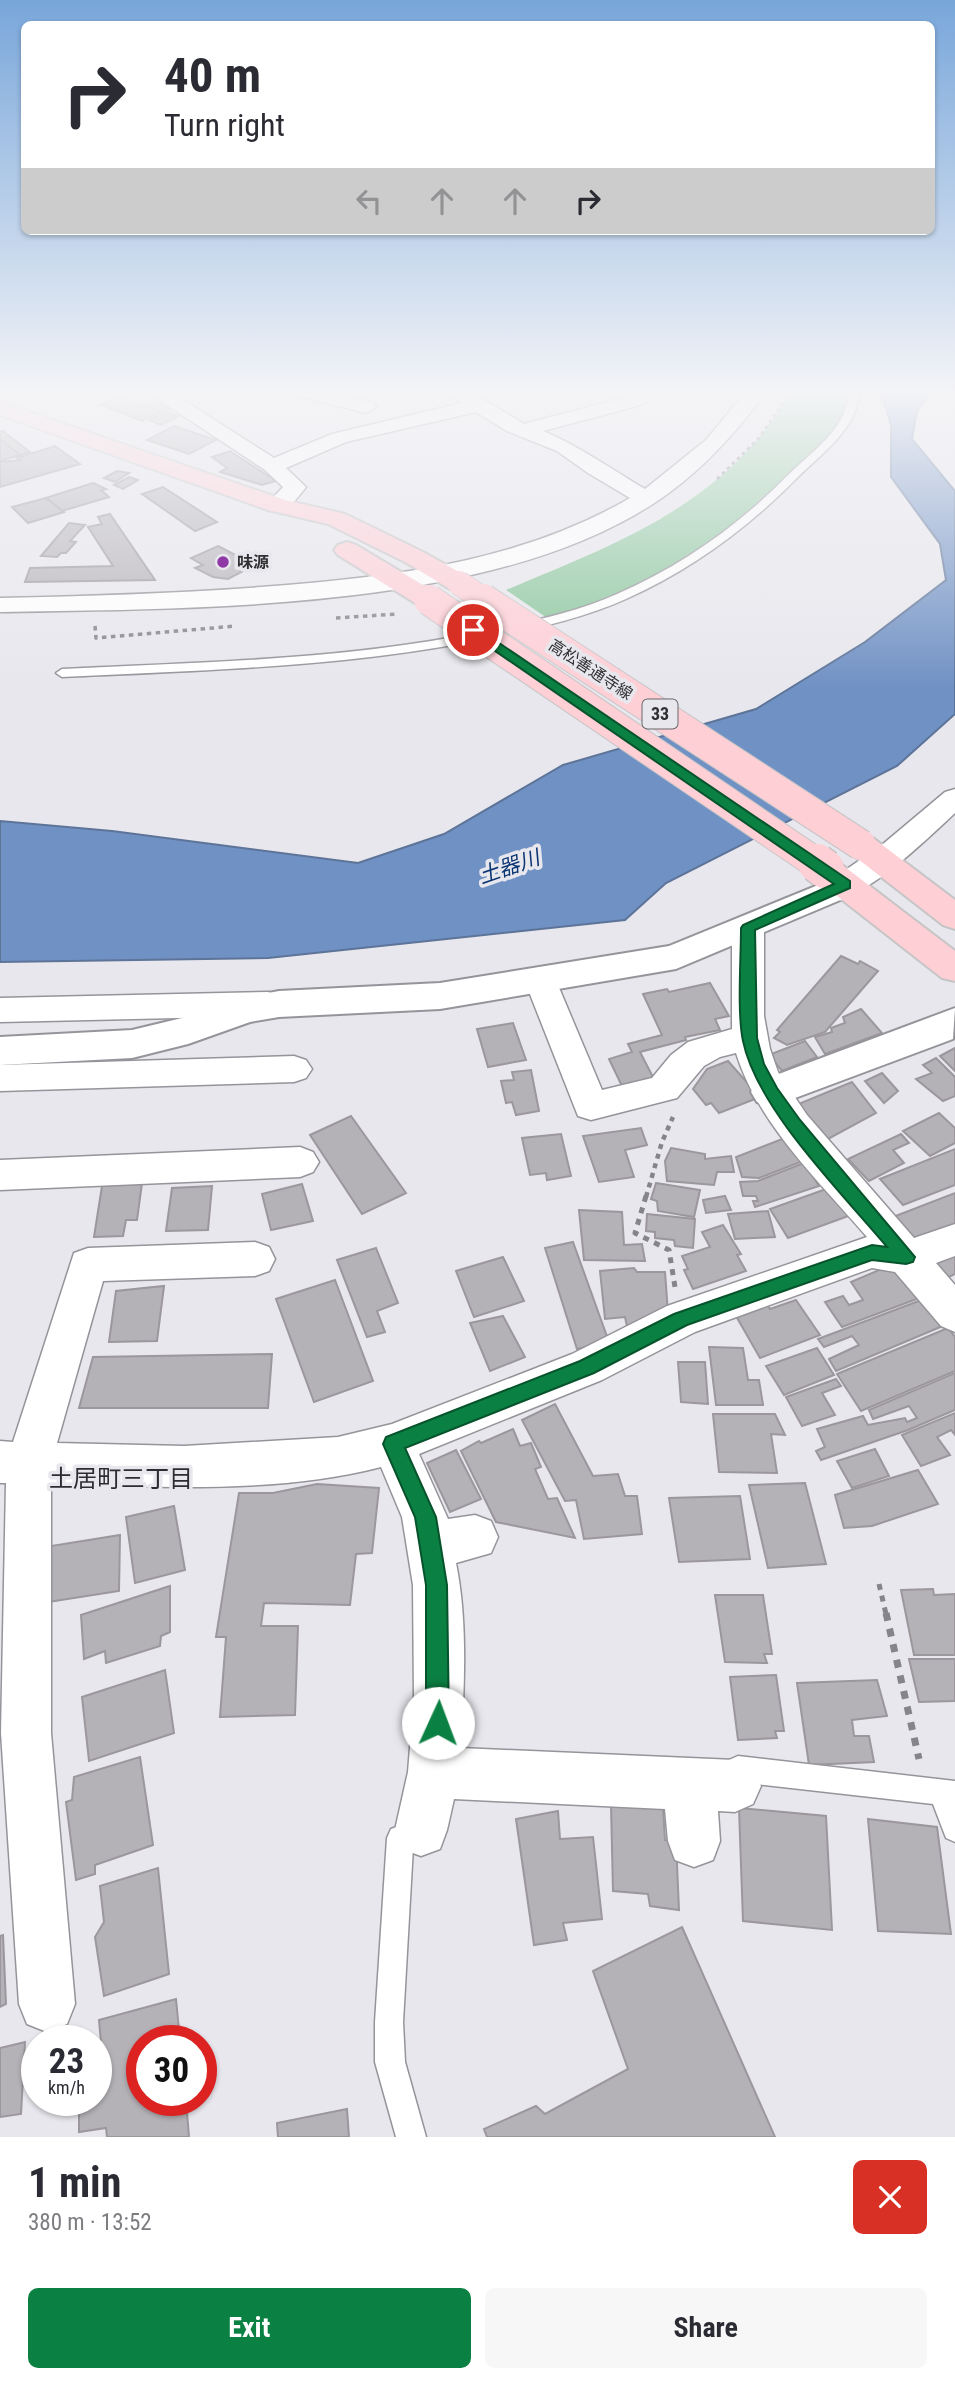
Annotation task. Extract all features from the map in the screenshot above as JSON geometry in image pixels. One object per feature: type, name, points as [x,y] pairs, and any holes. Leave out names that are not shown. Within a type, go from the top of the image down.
[{"type":"main road","name":"高松善通寺線","points":[[231,489],[277,505],[336,519],[452,579],[872,853],[955,917]]},
{"type":"main road","name":"高松善通寺線","points":[[277,505],[306,527],[429,600],[835,877],[955,969]]},
{"type":"street","points":[[277,505],[293,489]]},
{"type":"street","points":[[630,489],[646,498]]},
{"type":"street","points":[[0,605],[178,601],[452,579],[568,540],[659,489]]},
{"type":"street","points":[[0,1010],[279,1004],[440,996],[676,957],[748,928],[835,877],[955,798]]},
{"type":"street","points":[[748,928],[750,1038],[756,1064],[771,1092],[794,1125],[955,1314]]},
{"type":"street","points":[[541,979],[591,1106],[664,1089],[685,1059],[705,1047],[750,1038]]},
{"type":"street","points":[[0,1051],[132,1044],[188,1030],[246,1010],[279,1004]]},
{"type":"street","points":[[771,1092],[955,1021]]},
{"type":"street","points":[[0,1078],[294,1069]]},
{"type":"street","points":[[0,1175],[300,1162]]},
{"type":"street","points":[[15,1462],[184,1467],[338,1458],[393,1444],[587,1367],[681,1319],[872,1252],[906,1257],[955,1240]]},
{"type":"street","points":[[47,2004],[14,1775],[26,1720],[15,1462],[88,1265],[255,1259]]},
{"type":"street","points":[[393,1444],[425,1517],[452,1541],[437,1585],[439,1686],[435,1772],[421,1830]]},
{"type":"street","points":[[435,1772],[712,1785],[694,1841]]},
{"type":"lane","points":[[62,673],[353,657],[458,643],[550,620],[620,597],[685,564],[737,529],[780,489]]},
{"type":"lane","points":[[712,1785],[738,1769],[941,1792],[955,1829]]},
{"type":"lane","points":[[411,2137],[390,2063],[389,2022],[400,1839],[421,1830]]},
{"type":"path","points":[[676,1110],[662,1142],[635,1233],[669,1250],[681,1319]]},
{"type":"path","points":[[879,1584],[941,1792]]},
{"type":"green space","points":[[777,489],[737,529],[620,597],[550,620],[506,590],[630,535],[704,490]]},
{"type":"water","name":"土器川","points":[[900,489],[953,489],[955,491],[955,714],[897,766],[666,883],[625,920],[268,958],[0,962],[0,821],[112,831],[358,863],[444,834],[563,765],[756,709],[865,642],[946,580],[940,544]]},
{"type":"building","points":[[75,489],[105,489],[101,490],[109,497],[62,511],[46,498]]},
{"type":"building","points":[[166,489],[217,522],[195,531],[142,494]]},
{"type":"building","points":[[46,498],[64,512],[28,523],[12,507]]},
{"type":"building","points":[[110,514],[155,580],[25,582],[30,568],[113,566],[88,527],[102,524],[98,517]]},
{"type":"building","points":[[69,523],[85,525],[70,541],[76,542],[66,553],[57,557],[41,556]]},
{"type":"building","name":"味源","points":[[218,546],[255,565],[228,579],[213,577],[195,568],[203,565],[191,558]]},
{"type":"building","points":[[841,956],[858,964],[860,961],[878,971],[825,1032],[787,1045],[774,1038],[780,1032],[777,1030]]},
{"type":"building","points":[[710,983],[729,1016],[715,1019],[720,1030],[685,1037],[686,1040],[640,1052],[654,1079],[622,1086],[609,1059],[632,1052],[628,1044],[662,1035],[643,994],[667,989],[669,992]]},
{"type":"building","points":[[861,1009],[882,1033],[825,1054],[815,1037],[832,1032],[831,1028],[845,1023],[843,1017]]},
{"type":"building","points":[[513,1023],[526,1060],[488,1067],[477,1029]]},
{"type":"building","points":[[805,1041],[817,1057],[782,1071],[769,1055]]},
{"type":"building","points":[[955,1048],[955,1071],[940,1056]]},
{"type":"building","points":[[936,1058],[955,1077],[955,1096],[943,1101],[916,1079],[932,1073],[923,1065]]},
{"type":"building","points":[[728,1061],[760,1097],[719,1113],[711,1103],[706,1105],[693,1089],[707,1069]]},
{"type":"building","points":[[531,1070],[539,1111],[516,1115],[512,1102],[506,1103],[501,1081],[514,1080],[512,1072]]},
{"type":"building","points":[[882,1073],[898,1091],[884,1103],[865,1081]]},
{"type":"building","points":[[852,1082],[876,1113],[828,1139],[796,1105]]},
{"type":"building","points":[[939,1113],[955,1128],[955,1143],[930,1156],[903,1131]]},
{"type":"building","points":[[351,1116],[406,1193],[362,1214],[310,1135]]},
{"type":"building","points":[[641,1128],[647,1145],[625,1150],[634,1177],[599,1182],[583,1136]]},
{"type":"building","points":[[561,1134],[571,1176],[547,1180],[546,1173],[530,1175],[522,1138]]},
{"type":"building","points":[[901,1134],[909,1143],[893,1150],[904,1163],[869,1181],[848,1159]]},
{"type":"building","points":[[790,1136],[808,1159],[759,1178],[742,1177],[736,1157]]},
{"type":"building","points":[[671,1148],[705,1154],[705,1159],[731,1156],[734,1172],[717,1172],[714,1185],[667,1181],[665,1161]]},
{"type":"building","points":[[955,1149],[955,1185],[903,1205],[880,1179]]},
{"type":"building","points":[[804,1163],[819,1186],[755,1207],[753,1201],[758,1201],[756,1196],[743,1196],[740,1182],[758,1181]]},
{"type":"building","points":[[142,1183],[137,1220],[126,1220],[123,1236],[94,1237],[102,1186]]},
{"type":"building","points":[[656,1183],[700,1190],[694,1217],[658,1211],[657,1201],[651,1199]]},
{"type":"building","points":[[302,1184],[313,1221],[271,1230],[262,1194]]},
{"type":"building","points":[[212,1186],[208,1230],[166,1231],[172,1188]]},
{"type":"building","points":[[829,1188],[851,1215],[788,1238],[770,1209]]},
{"type":"building","points":[[955,1193],[955,1231],[912,1245],[893,1217]]},
{"type":"building","points":[[725,1196],[731,1210],[706,1213],[703,1200]]},
{"type":"building","points":[[579,1210],[622,1212],[624,1245],[642,1244],[645,1261],[584,1260]]},
{"type":"building","points":[[768,1211],[775,1237],[735,1239],[728,1214]]},
{"type":"building","points":[[647,1214],[695,1219],[693,1248],[675,1246],[674,1240],[655,1238],[655,1232],[646,1231]]},
{"type":"building","points":[[723,1225],[741,1254],[737,1255],[746,1271],[693,1289],[684,1270],[688,1269],[682,1256],[710,1247],[702,1232]]},
{"type":"building","points":[[573,1242],[609,1342],[577,1349],[545,1248]]},
{"type":"building","points":[[376,1248],[398,1303],[377,1311],[385,1332],[367,1337],[337,1260]]},
{"type":"building","points":[[955,1251],[955,1274],[943,1280],[928,1261]]},
{"type":"building","points":[[503,1257],[524,1301],[474,1317],[456,1271]]},
{"type":"building","points":[[899,1267],[922,1297],[842,1327],[825,1302],[843,1296],[849,1305],[863,1300],[851,1282],[884,1268]]},
{"type":"building","points":[[634,1268],[637,1272],[665,1272],[668,1313],[628,1331],[625,1317],[605,1319],[600,1271]]},
{"type":"building","points":[[335,1280],[373,1381],[314,1402],[276,1299]]},
{"type":"building","points":[[164,1286],[157,1341],[109,1342],[116,1291]]},
{"type":"building","points":[[924,1299],[945,1325],[836,1371],[829,1359],[859,1345],[852,1336],[824,1347],[818,1339]]},
{"type":"building","points":[[796,1300],[820,1335],[760,1358],[736,1316],[767,1304],[770,1309]]},
{"type":"building","points":[[503,1316],[525,1357],[490,1371],[470,1323]]},
{"type":"building","points":[[948,1328],[955,1337],[955,1371],[861,1411],[837,1374]]},
{"type":"building","points":[[709,1347],[743,1348],[748,1380],[759,1380],[763,1405],[716,1405]]},
{"type":"building","points":[[817,1348],[834,1375],[784,1395],[766,1366]]},
{"type":"building","points":[[272,1354],[268,1408],[79,1408],[93,1357]]},
{"type":"building","points":[[678,1362],[705,1362],[708,1404],[681,1402]]},
{"type":"building","points":[[955,1373],[955,1410],[908,1430],[821,1460],[816,1451],[825,1447],[817,1429],[863,1416],[868,1425],[905,1418],[907,1422],[917,1418],[909,1406],[873,1419],[869,1410]]},
{"type":"building","points":[[836,1379],[841,1386],[822,1393],[835,1415],[802,1426],[786,1397]]},
{"type":"building","points":[[555,1404],[593,1476],[618,1474],[625,1496],[637,1496],[642,1534],[584,1539],[576,1500],[565,1501],[522,1420]]},
{"type":"building","points":[[955,1413],[955,1435],[951,1430],[937,1437],[950,1455],[921,1466],[902,1435]]},
{"type":"building","points":[[713,1414],[775,1414],[785,1435],[771,1434],[777,1473],[719,1472]]},
{"type":"building","points":[[513,1429],[520,1446],[531,1443],[541,1467],[535,1469],[548,1499],[557,1498],[575,1538],[496,1522],[461,1451],[479,1441],[481,1443]]},
{"type":"building","points":[[875,1449],[889,1476],[852,1488],[837,1461]]},
{"type":"building","points":[[456,1450],[481,1499],[450,1512],[427,1463]]},
{"type":"building","points":[[918,1470],[938,1504],[872,1526],[844,1528],[835,1495]]},
{"type":"building","points":[[805,1483],[826,1564],[768,1568],[749,1485]]},
{"type":"building","points":[[317,1484],[379,1488],[372,1553],[356,1554],[350,1605],[264,1603],[261,1626],[298,1626],[295,1715],[220,1717],[226,1637],[216,1637],[239,1493],[273,1493]]},
{"type":"building","points":[[740,1496],[750,1559],[679,1562],[669,1498]]},
{"type":"building","points":[[174,1506],[185,1570],[135,1583],[126,1517]]},
{"type":"building","points":[[120,1535],[119,1591],[48,1602],[51,1546]]},
{"type":"building","points":[[170,1586],[170,1632],[161,1636],[160,1646],[106,1663],[105,1651],[84,1659],[81,1615]]},
{"type":"building","points":[[933,1589],[934,1595],[955,1594],[955,1655],[914,1655],[901,1590]]},
{"type":"building","points":[[715,1595],[763,1595],[772,1654],[764,1654],[767,1663],[725,1662]]},
{"type":"building","points":[[909,1659],[955,1659],[955,1701],[919,1702]]},
{"type":"building","points":[[165,1670],[174,1733],[89,1761],[82,1697]]},
{"type":"building","points":[[776,1675],[784,1731],[775,1731],[777,1738],[738,1740],[730,1677]]},
{"type":"building","points":[[877,1680],[887,1716],[852,1720],[854,1736],[869,1736],[874,1762],[809,1765],[797,1683]]},
{"type":"building","points":[[140,1757],[153,1845],[95,1865],[95,1874],[76,1880],[66,1802],[72,1800],[74,1777]]},
{"type":"building","points":[[611,1805],[663,1808],[665,1840],[676,1841],[679,1910],[650,1906],[648,1894],[613,1891]]},
{"type":"building","points":[[739,1808],[826,1816],[832,1930],[743,1921]]},
{"type":"building","points":[[558,1811],[560,1839],[593,1837],[602,1919],[563,1923],[567,1940],[534,1945],[516,1819]]},
{"type":"building","points":[[868,1819],[937,1827],[951,1934],[878,1931]]},
{"type":"building","points":[[158,1868],[169,1974],[104,1996],[95,1937],[104,1922],[100,1886]]},
{"type":"building","points":[[682,1927],[775,2137],[487,2137],[484,2129],[536,2106],[545,2114],[628,2069],[593,1971]]},
{"type":"building","points":[[3,1935],[6,2004],[0,2007],[0,1936]]},
{"type":"building","points":[[176,1999],[179,2025],[126,2025],[126,2116],[187,2116],[189,2137],[107,2137],[106,2128],[79,2132],[79,2116],[112,2116],[112,2025],[99,2025],[99,2020]]},
{"type":"building","points":[[21,2043],[21,2114],[0,2117],[0,2048]]},
{"type":"building","points":[[347,2109],[349,2137],[278,2137],[277,2123]]},
{"type":"place","name":"味源","points":[[223,562]]},
{"type":"district","name":"土居町三丁目","points":[[121,1479]]},
{"type":"route","points":[[438,1723],[437,1585],[425,1517],[393,1444],[587,1367],[681,1319],[872,1252],[906,1257],[794,1125],[756,1064],[750,1038],[748,928],[845,885],[473,630]]}]
